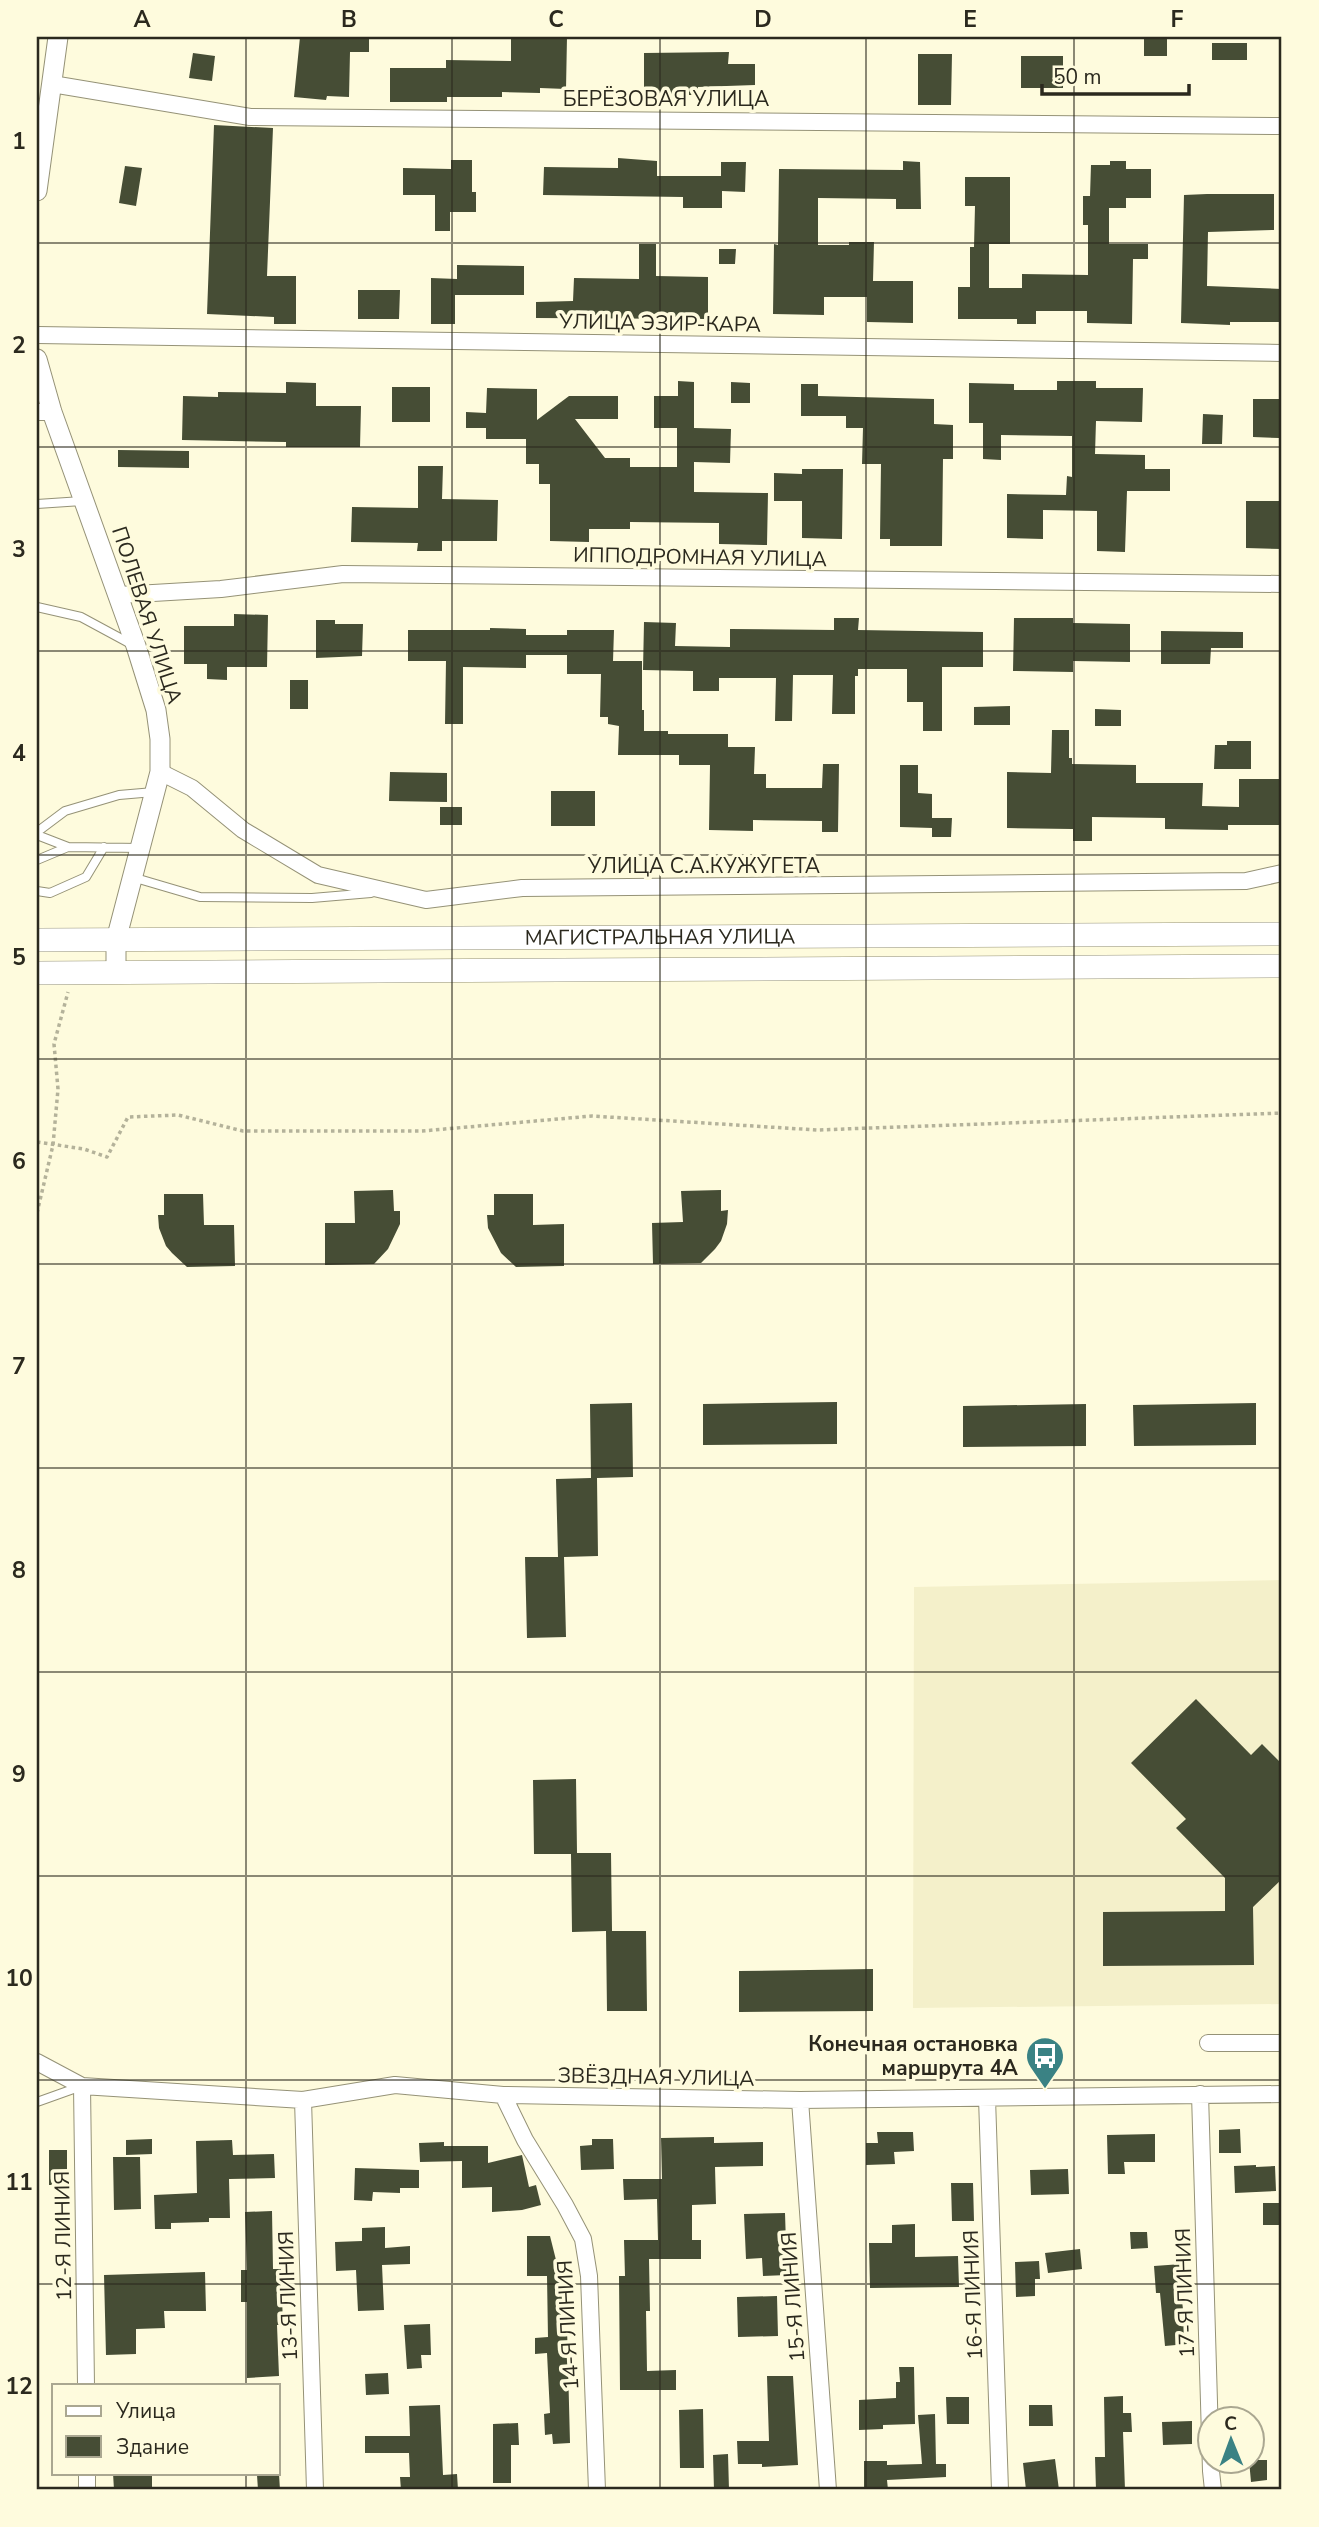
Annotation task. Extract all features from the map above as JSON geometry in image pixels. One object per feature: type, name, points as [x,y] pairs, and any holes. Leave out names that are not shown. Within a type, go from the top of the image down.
[{"type":"main road","name":"МАГИСТРАЛЬНАЯ УЛИЦА","points":[[37,940],[1282,933]]},
{"type":"main road","name":"МАГИСТРАЛЬНАЯ УЛИЦА","points":[[37,973],[1282,966]]},
{"type":"street","points":[[37,191],[42,120],[52,84],[58,37]]},
{"type":"street","name":"БЕРЁЗОВАЯ УЛИЦА","points":[[52,84],[250,117],[1282,126]]},
{"type":"street","name":"УЛИЦА ЭЗИР-КАРА","points":[[37,335],[1282,353]]},
{"type":"street","name":"ПОЛЕВАЯ УЛИЦА","points":[[37,359],[45,412],[85,501],[136,646],[156,710],[160,739],[160,772],[116,940],[116,972]]},
{"type":"street","name":"ИППОДРОМНАЯ УЛИЦА","points":[[118,595],[221,589],[343,574],[1282,583]]},
{"type":"street","name":"УЛИЦА С.А.КУЖУГЕТА","points":[[160,772],[192,788],[243,830],[318,875],[426,900],[522,888],[1246,881],[1282,873]]},
{"type":"street","points":[[1209,2043],[1282,2043]]},
{"type":"street","name":"ЗВЁЗДНАЯ УЛИЦА","points":[[37,2062],[82,2086],[303,2100],[395,2085],[503,2095],[800,2100],[1282,2094]]},
{"type":"street","name":"12-Я ЛИНИЯ","points":[[82,2086],[86,2384]]},
{"type":"street","name":"17-Я ЛИНИЯ","points":[[1200,2094],[1213,2490]]},
{"type":"street","name":"14-Я ЛИНИЯ","points":[[503,2095],[525,2140],[583,2239],[589,2276],[597,2490]]},
{"type":"street","name":"16-Я ЛИНИЯ","points":[[987,2098],[1000,2490]]},
{"type":"street","name":"13-Я ЛИНИЯ","points":[[303,2100],[315,2490]]},
{"type":"street","name":"15-Я ЛИНИЯ","points":[[800,2100],[828,2490]]},
{"type":"lane","points":[[37,504],[85,501]]},
{"type":"lane","points":[[37,607],[80,617],[136,646]]},
{"type":"lane","points":[[68,847],[37,834],[65,811],[119,796],[155,792]]},
{"type":"lane","points":[[37,860],[68,847],[140,848]]},
{"type":"lane","points":[[37,891],[50,892],[86,877],[104,847]]},
{"type":"lane","points":[[132,877],[200,897],[312,898],[388,891]]},
{"type":"lane","points":[[37,2102],[82,2086]]},
{"type":"path","points":[[37,1213],[53,1145],[58,1089],[54,1044],[73,973]]},
{"type":"path","points":[[37,1142],[83,1149],[107,1157],[128,1117],[178,1115],[243,1131],[422,1131],[592,1116],[817,1130],[1282,1113]]},
{"type":"shaded area","points":[[1282,1580],[1282,2004],[913,2008],[914,1587]]},
{"type":"building","points":[[300,37],[369,37],[369,52],[350,52],[349,97],[327,96],[326,100],[294,97]]},
{"type":"building","points":[[511,37],[567,37],[566,89],[540,88],[540,93],[502,92],[502,97],[447,97],[447,102],[390,102],[390,68],[446,68],[446,60],[511,61]]},
{"type":"building","points":[[1144,37],[1167,37],[1167,56],[1144,56]]},
{"type":"building","points":[[1212,43],[1247,43],[1247,60],[1212,60]]},
{"type":"building","points":[[729,52],[728,64],[755,64],[755,85],[698,87],[698,95],[644,95],[644,53]]},
{"type":"building","points":[[193,53],[215,56],[212,81],[189,78]]},
{"type":"building","points":[[918,54],[952,54],[951,105],[918,105]]},
{"type":"building","points":[[1021,56],[1063,56],[1063,88],[1021,88]]},
{"type":"building","points":[[214,125],[273,128],[267,276],[296,276],[296,324],[274,324],[274,317],[207,314]]},
{"type":"building","points":[[618,158],[657,161],[657,176],[721,176],[721,162],[746,162],[745,192],[722,191],[722,208],[683,208],[683,197],[543,195],[544,167],[618,168]]},
{"type":"building","points":[[451,160],[472,160],[472,192],[476,192],[476,212],[450,212],[450,231],[435,231],[435,195],[403,195],[403,168],[451,169]]},
{"type":"building","points":[[903,161],[920,162],[921,209],[896,209],[896,199],[818,198],[818,245],[874,242],[873,281],[913,281],[913,323],[867,322],[867,297],[824,297],[824,315],[773,314],[774,244],[778,245],[779,169],[903,170]]},
{"type":"building","points":[[1110,161],[1126,161],[1126,169],[1151,169],[1151,198],[1126,198],[1126,208],[1109,208],[1109,244],[1148,244],[1148,259],[1133,259],[1132,324],[1087,323],[1087,311],[1036,311],[1036,324],[1017,324],[1017,319],[958,319],[958,287],[970,287],[970,247],[974,247],[975,206],[965,206],[965,177],[1010,177],[1010,244],[989,244],[989,288],[1022,288],[1022,274],[1088,275],[1088,225],[1083,225],[1083,196],[1090,196],[1091,165],[1110,165]]},
{"type":"building","points":[[125,166],[142,168],[136,206],[119,203]]},
{"type":"building","points":[[1274,194],[1274,230],[1208,232],[1207,286],[1282,289],[1282,322],[1230,322],[1230,325],[1181,323],[1184,195]]},
{"type":"building","points":[[639,244],[656,244],[656,276],[708,277],[708,319],[536,318],[536,302],[573,301],[574,278],[639,279]]},
{"type":"building","points":[[719,249],[736,249],[735,264],[719,264]]},
{"type":"building","points":[[457,265],[524,266],[524,295],[455,295],[455,324],[431,324],[431,278],[457,279]]},
{"type":"building","points":[[358,290],[400,290],[399,319],[358,319]]},
{"type":"building","points":[[678,381],[694,382],[694,428],[731,429],[730,463],[694,462],[694,492],[768,493],[767,545],[719,544],[719,523],[630,522],[630,529],[589,529],[589,542],[550,541],[550,484],[539,484],[539,464],[526,464],[526,439],[486,439],[486,428],[466,428],[466,412],[486,413],[487,388],[537,389],[537,420],[569,396],[618,396],[618,419],[575,419],[605,458],[630,458],[630,467],[677,467],[677,428],[654,428],[654,396],[678,396]]},
{"type":"building","points":[[1057,381],[1096,381],[1096,388],[1143,388],[1142,422],[1096,421],[1095,454],[1145,455],[1145,469],[1170,469],[1170,491],[1127,491],[1125,552],[1097,551],[1097,511],[1043,510],[1043,539],[1007,538],[1007,494],[1066,495],[1067,476],[1072,477],[1072,436],[1001,435],[1001,460],[983,459],[983,423],[969,423],[969,383],[1014,384],[1014,390],[1057,390]]},
{"type":"building","points":[[286,382],[316,383],[316,406],[361,406],[360,447],[286,447],[286,442],[182,440],[183,396],[218,397],[218,392],[286,393]]},
{"type":"building","points":[[731,382],[750,383],[750,403],[731,403]]},
{"type":"building","points":[[801,384],[818,384],[818,396],[934,399],[934,424],[953,425],[953,459],[943,459],[942,546],[890,546],[890,539],[880,539],[881,464],[862,464],[863,428],[846,428],[846,416],[801,416]]},
{"type":"building","points":[[392,387],[430,387],[430,422],[392,422]]},
{"type":"building","points":[[1253,399],[1282,399],[1282,433],[1279,433],[1279,438],[1253,437]]},
{"type":"building","points":[[1203,414],[1223,415],[1222,444],[1202,444]]},
{"type":"building","points":[[118,450],[189,451],[189,468],[118,467]]},
{"type":"building","points":[[418,466],[443,466],[442,499],[498,500],[497,541],[442,541],[442,551],[417,551],[418,543],[351,542],[352,507],[418,508]]},
{"type":"building","points":[[802,469],[843,469],[842,539],[802,538],[802,501],[774,501],[774,473],[802,474]]},
{"type":"building","points":[[1246,501],[1282,501],[1282,549],[1246,548]]},
{"type":"building","points":[[234,614],[268,615],[267,667],[227,667],[227,680],[207,679],[207,664],[184,664],[184,626],[234,626]]},
{"type":"building","points":[[834,618],[859,618],[858,630],[983,632],[983,667],[942,667],[942,731],[923,731],[923,702],[907,702],[907,669],[858,669],[858,676],[855,676],[855,714],[832,714],[833,675],[793,675],[792,721],[775,721],[776,678],[719,678],[719,691],[693,691],[693,671],[643,670],[644,622],[676,623],[675,646],[730,647],[730,629],[834,630]]},
{"type":"building","points":[[1014,618],[1073,618],[1073,623],[1130,624],[1130,662],[1073,661],[1073,672],[1013,671]]},
{"type":"building","points":[[316,620],[335,620],[335,624],[363,624],[362,656],[316,658]]},
{"type":"building","points":[[526,629],[526,635],[567,635],[567,630],[614,630],[613,661],[642,661],[644,731],[668,731],[668,734],[728,734],[728,747],[755,747],[754,774],[766,774],[766,788],[822,788],[823,764],[839,764],[838,832],[822,832],[822,821],[753,820],[753,831],[709,830],[710,765],[679,765],[679,755],[618,755],[619,726],[608,724],[608,717],[600,717],[601,674],[567,674],[567,655],[526,655],[526,668],[463,667],[463,724],[445,724],[446,661],[408,661],[408,630]]},
{"type":"building","points":[[1161,631],[1243,632],[1243,648],[1211,648],[1210,664],[1161,664]]},
{"type":"building","points":[[290,680],[308,680],[308,709],[290,709]]},
{"type":"building","points":[[1010,706],[1010,725],[974,725],[974,707]]},
{"type":"building","points":[[1095,709],[1121,710],[1121,726],[1095,726]]},
{"type":"building","points":[[1052,730],[1069,730],[1069,758],[1072,758],[1072,764],[1136,765],[1136,783],[1203,783],[1202,806],[1239,807],[1239,779],[1279,779],[1279,825],[1228,825],[1228,830],[1165,829],[1165,818],[1092,817],[1092,841],[1073,841],[1073,829],[1007,828],[1007,772],[1051,773]]},
{"type":"building","points":[[1227,741],[1251,741],[1251,769],[1214,769],[1215,745],[1227,745]]},
{"type":"building","points":[[900,765],[918,765],[918,793],[932,794],[932,818],[952,818],[951,837],[932,837],[932,828],[900,827]]},
{"type":"building","points":[[390,772],[447,773],[447,802],[389,801]]},
{"type":"building","points":[[551,791],[595,791],[595,826],[551,826]]},
{"type":"building","points":[[440,807],[462,807],[462,825],[440,825]]},
{"type":"building","points":[[393,1190],[394,1211],[400,1211],[400,1224],[388,1249],[374,1264],[325,1265],[325,1223],[355,1223],[354,1191]]},
{"type":"building","points":[[721,1190],[721,1211],[728,1210],[727,1224],[715,1249],[701,1263],[653,1264],[652,1223],[683,1222],[681,1191]]},
{"type":"building","points":[[164,1194],[203,1194],[204,1225],[234,1225],[235,1266],[187,1267],[172,1253],[159,1228],[158,1215],[164,1215]]},
{"type":"building","points":[[494,1194],[533,1194],[533,1225],[564,1224],[564,1266],[516,1267],[501,1253],[488,1228],[487,1215],[494,1215]]},
{"type":"building","points":[[837,1402],[837,1444],[703,1445],[703,1404]]},
{"type":"building","points":[[632,1403],[633,1477],[597,1478],[598,1556],[564,1557],[566,1637],[527,1638],[525,1557],[558,1557],[556,1479],[591,1478],[590,1404]]},
{"type":"building","points":[[1256,1403],[1256,1445],[1134,1446],[1133,1405]]},
{"type":"building","points":[[1086,1404],[1086,1446],[963,1447],[963,1406]]},
{"type":"building","points":[[1196,1699],[1251,1755],[1262,1744],[1282,1764],[1282,1879],[1253,1907],[1254,1965],[1103,1966],[1103,1912],[1225,1911],[1225,1878],[1176,1828],[1186,1819],[1131,1763]]},
{"type":"building","points":[[576,1779],[577,1853],[611,1853],[612,1931],[646,1931],[647,2011],[607,2011],[606,1931],[572,1932],[571,1854],[534,1854],[533,1780]]},
{"type":"building","points":[[873,1969],[873,2011],[739,2012],[739,1971]]},
{"type":"building","points":[[1240,2129],[1241,2153],[1219,2153],[1219,2130]]},
{"type":"building","points":[[877,2132],[913,2132],[914,2151],[894,2152],[895,2164],[866,2165],[866,2143],[878,2143]]},
{"type":"building","points":[[1155,2134],[1155,2162],[1124,2162],[1125,2174],[1108,2174],[1107,2135]]},
{"type":"building","points":[[714,2137],[714,2143],[763,2142],[763,2166],[715,2167],[716,2204],[692,2205],[692,2240],[701,2240],[701,2259],[649,2259],[647,2371],[676,2370],[676,2390],[620,2390],[619,2276],[625,2276],[624,2240],[658,2240],[657,2199],[624,2200],[623,2179],[662,2179],[661,2138]]},
{"type":"building","points":[[152,2139],[152,2154],[126,2155],[126,2140]]},
{"type":"building","points":[[592,2139],[613,2139],[614,2169],[581,2170],[580,2146],[592,2145]]},
{"type":"building","points":[[232,2140],[233,2155],[274,2154],[275,2178],[229,2179],[230,2218],[209,2218],[209,2222],[171,2223],[171,2229],[155,2229],[154,2195],[197,2193],[196,2141]]},
{"type":"building","points":[[444,2142],[444,2146],[488,2146],[488,2163],[522,2155],[529,2187],[536,2185],[541,2205],[522,2210],[492,2212],[492,2187],[462,2188],[462,2161],[420,2162],[419,2143]]},
{"type":"building","points":[[49,2150],[67,2150],[67,2185],[49,2185]]},
{"type":"building","points":[[113,2157],[140,2157],[141,2209],[114,2210]]},
{"type":"building","points":[[1234,2166],[1275,2166],[1276,2191],[1235,2193]]},
{"type":"building","points":[[355,2168],[419,2170],[419,2188],[400,2188],[400,2193],[373,2192],[372,2201],[354,2200]]},
{"type":"building","points":[[1068,2169],[1069,2194],[1031,2195],[1030,2170]]},
{"type":"building","points":[[951,2183],[973,2183],[974,2221],[952,2221]]},
{"type":"building","points":[[1263,2203],[1280,2203],[1280,2225],[1263,2225]]},
{"type":"building","points":[[272,2211],[273,2269],[281,2269],[283,2325],[277,2325],[279,2376],[247,2378],[247,2302],[241,2302],[241,2270],[247,2270],[245,2212]]},
{"type":"building","points":[[785,2213],[787,2275],[763,2276],[762,2258],[746,2259],[744,2214]]},
{"type":"building","points":[[915,2224],[915,2257],[958,2256],[959,2287],[870,2288],[869,2243],[892,2243],[892,2225]]},
{"type":"building","points":[[385,2227],[385,2248],[410,2246],[410,2264],[382,2265],[384,2310],[358,2311],[356,2270],[336,2271],[335,2242],[362,2241],[362,2228]]},
{"type":"building","points":[[1130,2232],[1147,2232],[1148,2248],[1131,2249]]},
{"type":"building","points":[[527,2236],[550,2236],[563,2288],[566,2288],[570,2443],[553,2444],[552,2434],[545,2435],[544,2414],[550,2413],[547,2353],[535,2354],[535,2338],[548,2337],[547,2276],[527,2276]]},
{"type":"building","points":[[1080,2249],[1082,2269],[1048,2273],[1045,2253]]},
{"type":"building","points":[[1039,2261],[1040,2279],[1035,2279],[1035,2296],[1016,2297],[1015,2262]]},
{"type":"building","points":[[1182,2264],[1184,2291],[1181,2292],[1187,2344],[1165,2346],[1160,2293],[1156,2293],[1154,2266]]},
{"type":"building","points":[[205,2272],[206,2311],[164,2311],[165,2328],[136,2329],[136,2354],[106,2355],[104,2275]]},
{"type":"building","points":[[777,2296],[778,2336],[738,2337],[737,2297]]},
{"type":"building","points":[[430,2324],[431,2355],[421,2355],[422,2368],[407,2369],[404,2325]]},
{"type":"building","points":[[899,2367],[914,2367],[915,2424],[883,2425],[883,2429],[859,2430],[859,2400],[896,2398],[896,2382],[900,2382]]},
{"type":"building","points":[[388,2373],[389,2394],[366,2395],[365,2374]]},
{"type":"building","points":[[767,2376],[793,2376],[798,2465],[762,2467],[762,2464],[738,2464],[737,2441],[769,2441]]},
{"type":"building","points":[[1123,2396],[1123,2413],[1131,2413],[1132,2432],[1123,2432],[1125,2490],[1096,2490],[1095,2457],[1105,2457],[1104,2397]]},
{"type":"building","points":[[946,2397],[969,2397],[969,2424],[947,2424]]},
{"type":"building","points":[[440,2405],[443,2475],[457,2474],[458,2490],[401,2490],[400,2477],[410,2477],[409,2453],[365,2453],[365,2436],[410,2436],[409,2406]]},
{"type":"building","points":[[1029,2405],[1052,2405],[1053,2426],[1029,2426]]},
{"type":"building","points":[[703,2409],[704,2468],[680,2468],[679,2410]]},
{"type":"building","points":[[935,2414],[936,2464],[946,2464],[946,2477],[887,2480],[888,2490],[864,2490],[864,2461],[887,2461],[887,2465],[922,2464],[918,2415]]},
{"type":"building","points":[[1192,2421],[1192,2444],[1163,2445],[1162,2422]]},
{"type":"building","points":[[518,2423],[519,2445],[511,2445],[511,2483],[493,2483],[493,2424]]},
{"type":"building","points":[[728,2454],[729,2490],[714,2490],[713,2455]]},
{"type":"building","points":[[1055,2459],[1059,2490],[1026,2490],[1023,2463]]},
{"type":"building","points":[[1267,2460],[1267,2480],[1251,2482],[1250,2474],[1266,2474]]},
{"type":"building","points":[[113,2474],[152,2474],[152,2490],[114,2490]]},
{"type":"building","points":[[279,2474],[280,2490],[258,2490],[257,2475]]},
{"type":"place","name":"Конечная остановка маршрута 4А","points":[[1045,2090]]}]
